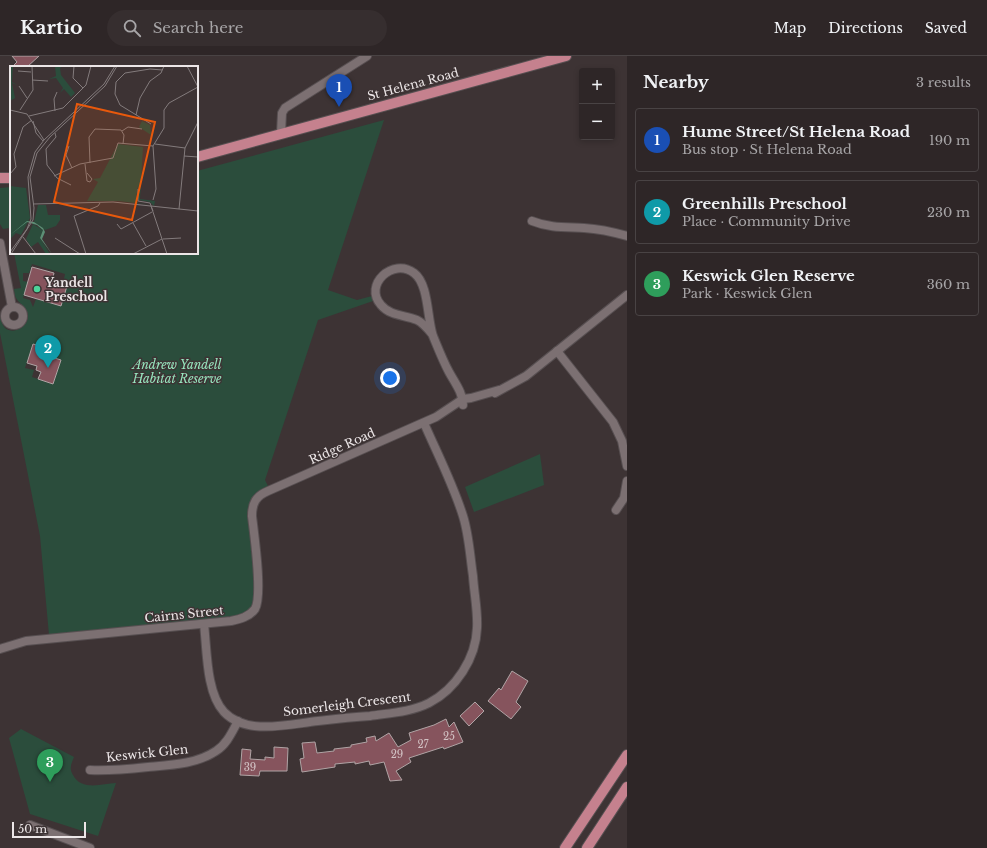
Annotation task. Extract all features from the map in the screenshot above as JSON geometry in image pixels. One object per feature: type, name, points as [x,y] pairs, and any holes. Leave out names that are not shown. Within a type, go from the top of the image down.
[{"type":"main road","name":"St Helena Road","points":[[198,157],[566,56]]},
{"type":"main road","points":[[565,848],[627,755]]},
{"type":"main road","points":[[587,848],[627,786]]},
{"type":"street","points":[[281,133],[282,113],[285,108],[367,56]]},
{"type":"street","points":[[532,221],[554,227],[598,229],[627,236]]},
{"type":"street","points":[[0,243],[12,307]]},
{"type":"street","points":[[432,334],[422,323],[389,311],[380,304],[377,299],[376,287],[381,278],[388,271],[399,268],[407,269],[420,278],[432,334],[462,402]]},
{"type":"street","name":"Ridge Road","points":[[258,498],[268,491],[436,417],[452,413],[462,402],[480,401],[526,376],[627,295]]},
{"type":"street","points":[[557,350],[613,422],[622,441],[627,466]]},
{"type":"street","name":"Somerleigh Crescent","points":[[204,624],[210,683],[213,694],[224,712],[238,721],[254,726],[265,726],[403,712],[420,707],[437,698],[452,684],[463,670],[474,646],[477,627],[466,527],[459,503],[424,423]]},
{"type":"street","points":[[616,510],[624,498],[627,481]]},
{"type":"street","name":"Cairns Street","points":[[0,649],[26,641],[204,624],[244,618],[251,613],[256,605],[258,590],[252,507],[258,498]]},
{"type":"street","name":"Keswick Glen","points":[[90,770],[113,771],[179,764],[199,759],[209,755],[222,746],[232,733],[238,721]]},
{"type":"street","points":[[30,825],[90,848]]},
{"type":"green space","name":"Andrew Yandell Habitat Reserve","points":[[384,120],[328,290],[357,300],[372,296],[373,301],[318,320],[265,480],[268,486],[254,496],[250,503],[248,512],[255,587],[254,598],[250,608],[238,617],[49,635],[40,536],[0,333],[0,316],[4,327],[12,331],[20,329],[26,324],[28,316],[27,310],[14,293],[14,289],[21,288],[14,254],[198,254],[198,171]],"holes":[[[32,264],[65,274],[63,284],[67,286],[61,306],[36,299],[33,307],[30,300],[23,298],[28,282],[23,281],[23,273],[29,273]],[[33,344],[44,347],[42,354],[53,384],[32,377],[34,370],[25,368]]]},
{"type":"green space","points":[[10,187],[10,228],[3,229],[0,224],[0,188]]},
{"type":"green space","points":[[540,454],[544,485],[474,512],[465,487]]},
{"type":"green space","points":[[21,729],[74,757],[71,764],[71,771],[81,783],[86,785],[98,785],[116,783],[98,836],[30,814],[9,738]]},
{"type":"building","points":[[12,56],[39,56],[28,66],[13,66],[17,62]]},
{"type":"building","name":"Yandell Preschool","points":[[32,267],[54,273],[52,281],[67,286],[61,306],[24,295]]},
{"type":"building","points":[[33,344],[44,347],[42,354],[61,360],[53,384],[38,379],[41,372],[36,370],[37,366],[27,363]]},
{"type":"building","points":[[512,671],[528,681],[516,702],[521,707],[511,719],[488,701],[499,688],[501,690]]},
{"type":"building","points":[[475,702],[484,711],[469,726],[460,716]]},
{"type":"building","points":[[446,719],[449,727],[454,722],[463,742],[444,749],[443,747],[409,758],[411,762],[396,771],[402,780],[390,781],[384,762],[370,765],[369,761],[355,764],[355,762],[335,764],[335,767],[302,772],[300,759],[304,758],[302,743],[315,742],[317,753],[351,747],[351,745],[367,742],[366,738],[375,736],[376,741],[389,733],[398,747],[411,740],[409,733],[434,725]]},
{"type":"building","points":[[274,747],[288,748],[287,771],[260,771],[259,776],[240,775],[242,749],[251,750],[250,759],[265,760],[265,757],[274,758]]},
{"type":"place","name":"Hume Street/St Helena Road","points":[[339,107]]},
{"type":"place","name":"Yandell Preschool","points":[[37,289]]},
{"type":"place","name":"Greenhills Preschool","points":[[48,368]]},
{"type":"place","name":"Keswick Glen Reserve","points":[[50,782]]}]
